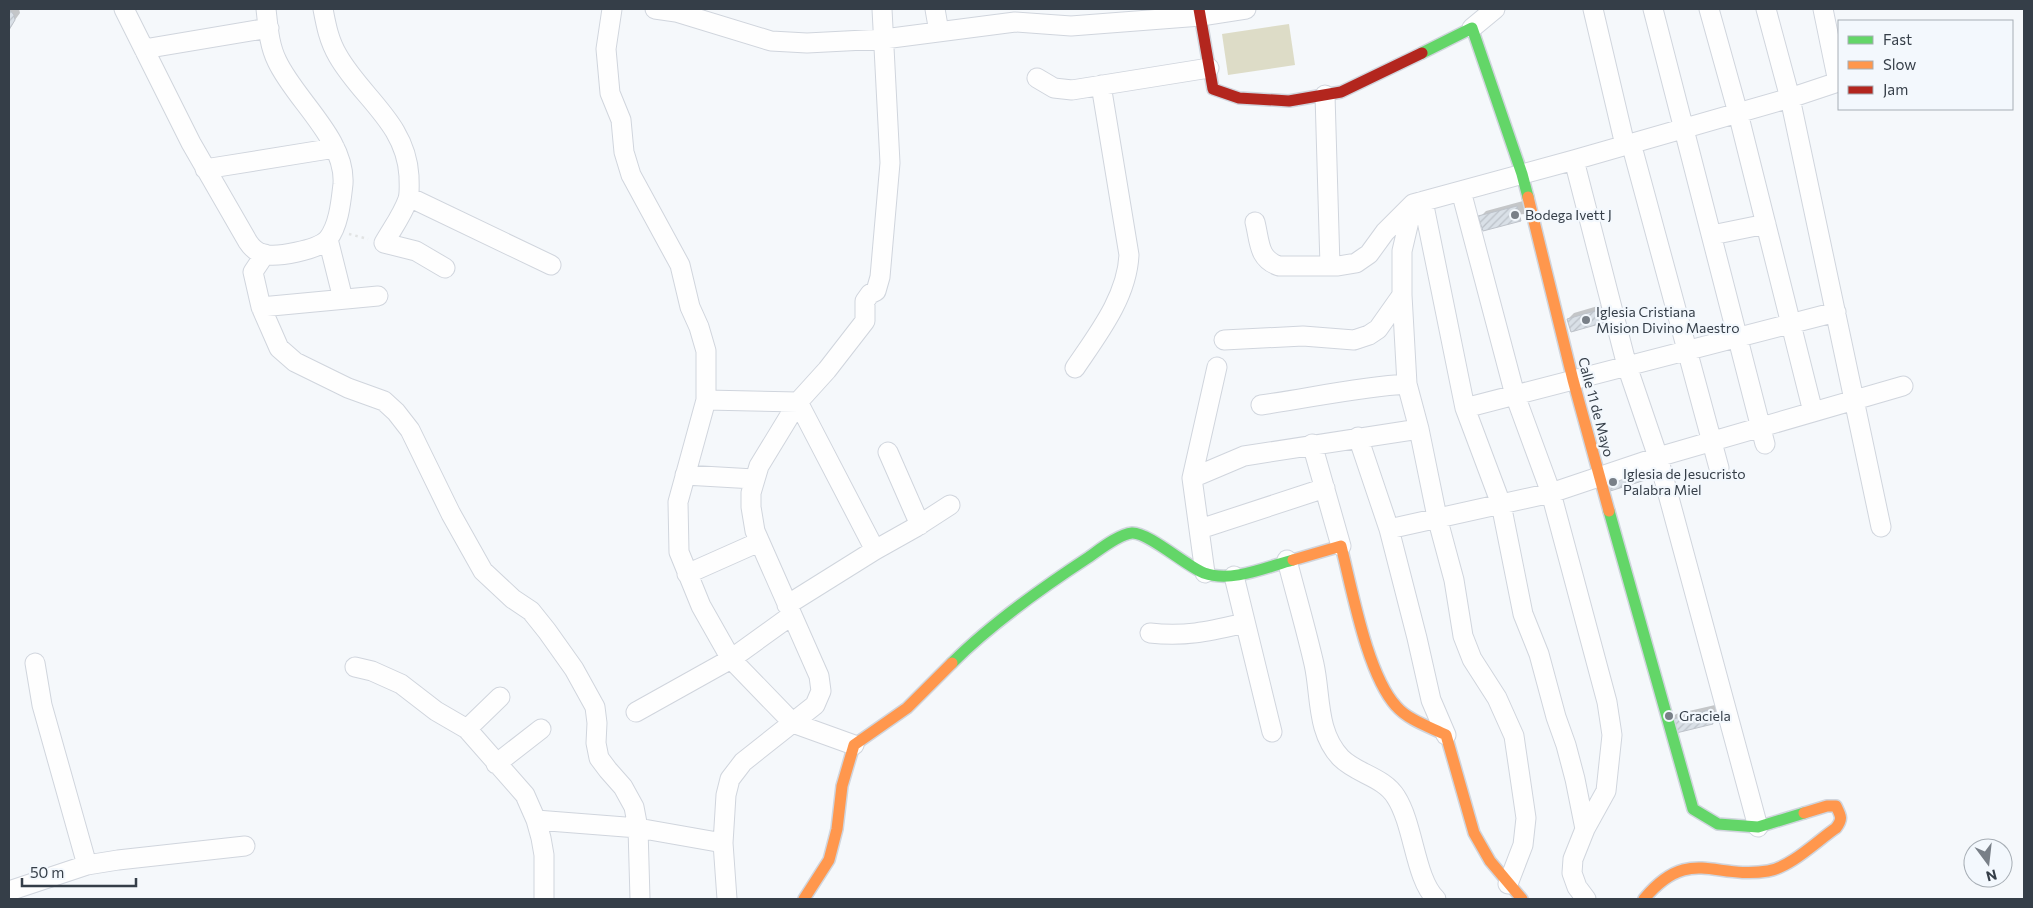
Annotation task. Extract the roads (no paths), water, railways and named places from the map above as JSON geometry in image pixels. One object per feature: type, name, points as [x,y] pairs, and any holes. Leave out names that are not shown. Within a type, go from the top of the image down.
[{"type":"street","points":[[124,9],[205,169],[248,242],[255,250],[265,254],[308,250],[318,246],[330,234],[340,206],[343,182],[335,148],[276,61],[266,9]]},
{"type":"street","points":[[323,9],[329,38],[338,56],[391,123],[404,150],[408,167],[408,197],[405,207],[384,243],[416,251],[445,268]]},
{"type":"street","points":[[612,9],[606,49],[610,93],[621,120],[624,152],[631,175],[680,265],[690,307],[699,327],[706,351],[706,400],[678,502],[679,552],[701,606],[730,659],[793,723],[854,746]]},
{"type":"street","points":[[655,9],[676,12],[771,41],[806,43],[884,39],[1053,17],[1071,26],[1246,9]]},
{"type":"street","points":[[727,899],[722,843],[726,795],[733,775],[743,762],[815,705],[821,691],[819,676],[759,542],[751,507],[754,479],[759,466],[798,402],[828,370],[865,321],[866,301],[870,294],[876,291],[880,277],[890,162],[882,9]]},
{"type":"street","points":[[936,9],[939,32]]},
{"type":"street","points":[[1200,12],[1213,89],[1239,98],[1289,102],[1341,92],[1472,28],[1495,9]]},
{"type":"street","points":[[1593,9],[1628,144],[1688,350],[1719,468]]},
{"type":"street","points":[[1653,9],[1685,127],[1762,436]]},
{"type":"street","points":[[1709,9],[1738,113],[1813,412]]},
{"type":"street","points":[[1766,9],[1790,98],[1881,527]]},
{"type":"street","points":[[1255,222],[1263,256],[1270,263],[1279,266],[1330,266],[1356,262],[1369,254],[1385,232],[1418,203],[1738,113],[1838,82],[1823,9]]},
{"type":"street","points":[[144,49],[269,28]]},
{"type":"street","name":"Calle 11 de Mayo","points":[[1472,28],[1522,174],[1573,380],[1688,796],[1694,808],[1702,816],[1718,824],[1758,827]]},
{"type":"street","points":[[1036,78],[1054,88],[1072,90],[1209,68]]},
{"type":"street","points":[[1075,368],[1108,319],[1123,286],[1129,267],[1129,255],[1101,85]]},
{"type":"street","points":[[1325,95],[1330,266]]},
{"type":"street","points":[[205,169],[335,148]]},
{"type":"street","points":[[1574,160],[1627,366],[1658,458],[1758,827],[1827,806],[1836,806],[1842,817],[1841,822],[1836,828],[1784,865],[1768,871],[1695,867],[1675,871],[1660,880],[1644,899]]},
{"type":"street","points":[[1461,191],[1515,395],[1551,493],[1607,702],[1612,735],[1606,791],[1585,829],[1573,859],[1572,873],[1577,887],[1586,899]]},
{"type":"street","points":[[408,197],[551,265]]},
{"type":"street","points":[[1418,203],[1402,252],[1402,295],[1407,384],[1419,428],[1437,517],[1454,580],[1463,636],[1472,659],[1498,698],[1514,736],[1526,818],[1523,845],[1508,884]]},
{"type":"street","points":[[1418,203],[1464,408],[1501,504],[1523,614],[1539,654],[1556,717],[1566,745],[1585,829]]},
{"type":"street","points":[[1712,235],[1766,224]]},
{"type":"street","points":[[330,234],[343,299]]},
{"type":"street","points":[[265,254],[253,272],[261,307],[275,342],[284,354],[295,362],[348,388],[384,401],[404,421],[483,571],[513,599],[531,611],[563,651],[585,688],[595,707],[597,723],[596,743],[599,758],[629,796],[634,807],[638,828],[640,899]]},
{"type":"street","points":[[1224,340],[1303,336],[1354,340],[1369,335],[1378,329],[1402,295]]},
{"type":"street","points":[[261,307],[378,296]]},
{"type":"street","points":[[1464,408],[1836,312]]},
{"type":"street","points":[[1205,573],[1192,478],[1217,367]]},
{"type":"street","points":[[1261,405],[1366,387],[1407,384]]},
{"type":"street","points":[[1389,529],[1551,493],[1599,475],[1712,442],[1762,436],[1813,412],[1903,386]]},
{"type":"street","points":[[706,400],[798,402]]},
{"type":"street","points":[[798,402],[875,550]]},
{"type":"street","points":[[1192,478],[1244,456],[1270,454],[1312,444],[1419,428]]},
{"type":"street","points":[[1358,437],[1389,529],[1431,700],[1446,736],[1474,834],[1481,848],[1508,884],[1522,899]]},
{"type":"street","points":[[1312,444],[1369,650],[1387,695],[1398,708],[1446,736]]},
{"type":"street","points":[[888,452],[920,525]]},
{"type":"street","points":[[685,474],[754,479]]},
{"type":"street","points":[[1200,529],[1325,488]]},
{"type":"street","points":[[636,712],[730,659],[790,610],[875,550],[920,525],[950,505]]},
{"type":"street","points":[[804,899],[829,860],[837,829],[842,786],[854,746],[907,708],[978,637],[1058,576],[1112,542],[1132,533],[1150,538],[1171,554],[1205,573],[1234,576],[1341,546]]},
{"type":"street","points":[[687,574],[759,542]]},
{"type":"street","points":[[1288,560],[1315,666],[1320,714],[1329,740],[1341,758],[1361,772],[1383,783],[1396,797],[1412,834],[1426,886],[1436,899]]},
{"type":"street","points":[[1234,576],[1272,732]]},
{"type":"street","points":[[1150,633],[1183,635],[1245,624]]},
{"type":"street","points":[[35,663],[42,705],[87,865]]},
{"type":"street","points":[[355,666],[380,674],[400,684],[430,707],[467,729],[525,795],[536,820],[544,855],[544,899]]},
{"type":"street","points":[[467,729],[500,697]]},
{"type":"street","points":[[496,764],[541,729]]},
{"type":"street","points":[[536,820],[638,828],[722,843]]},
{"type":"street","points":[[9,892],[32,882],[87,865],[245,846]]},
{"type":"place","name":"Bodega Ivett J","points":[[1515,215]]},
{"type":"place","name":"Iglesia Cristiana Mision Divino Maestro","points":[[1586,320]]},
{"type":"place","name":"Iglesia de Jesucristo Palabra Miel","points":[[1613,482]]},
{"type":"place","name":"Graciela","points":[[1669,716]]}]
